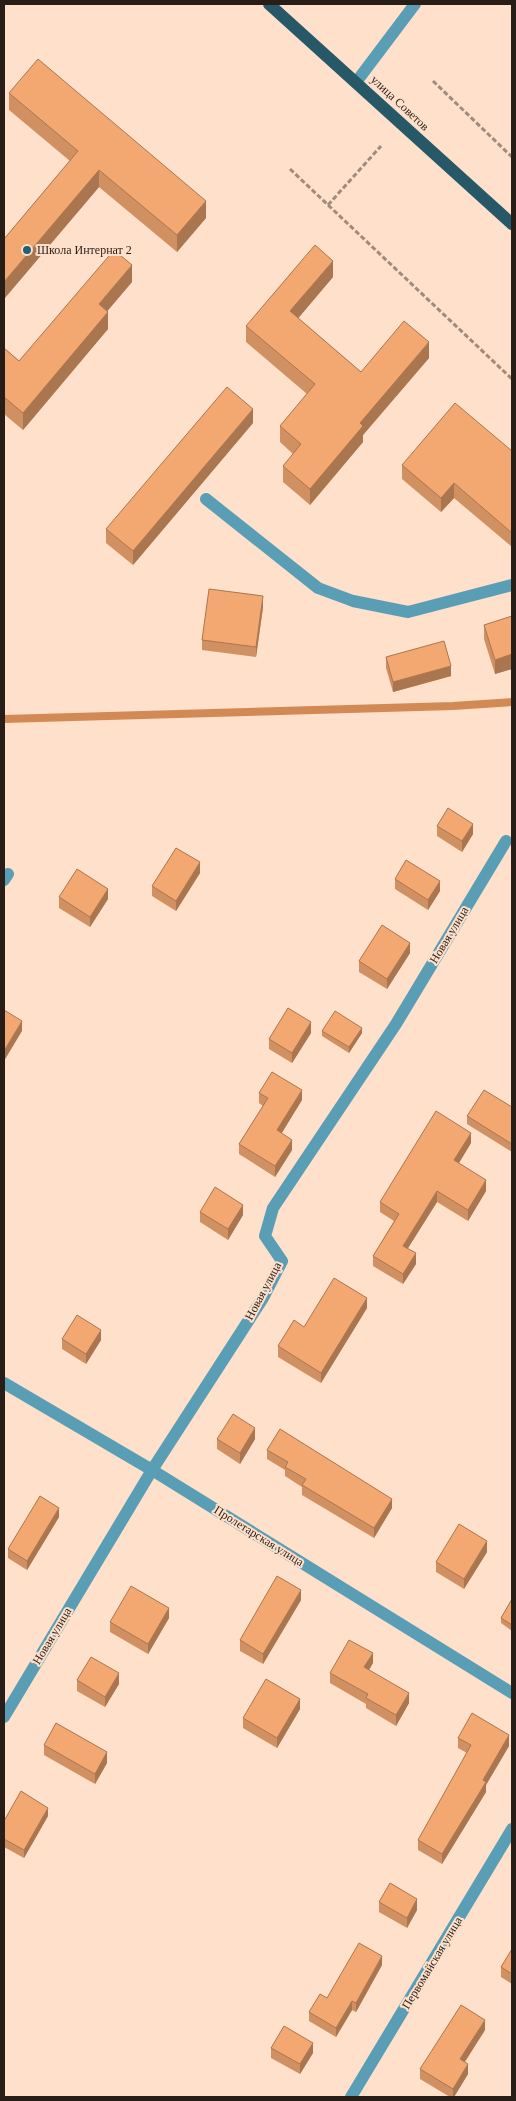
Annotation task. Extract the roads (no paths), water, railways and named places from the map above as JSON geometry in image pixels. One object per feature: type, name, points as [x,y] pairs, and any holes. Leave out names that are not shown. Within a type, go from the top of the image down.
[{"type":"main road","name":"улица Советов","points":[[269,4],[512,224]]},
{"type":"street","points":[[357,82],[415,4]]},
{"type":"street","points":[[206,499],[318,588],[354,601],[408,612],[512,585]]},
{"type":"street","name":"Новая улица","points":[[4,1717],[152,1470],[263,1298],[282,1261],[265,1236],[272,1208],[396,1024],[506,841]]},
{"type":"street","name":"Пролетарская улица","points":[[4,1383],[152,1470],[512,1693]]},
{"type":"street","name":"Первомайская улица","points":[[351,2097],[512,1829]]},
{"type":"waterway","points":[[4,719],[453,706],[512,702]]},
{"type":"place","name":"Школа Интернат 2","points":[[27,250]]}]
